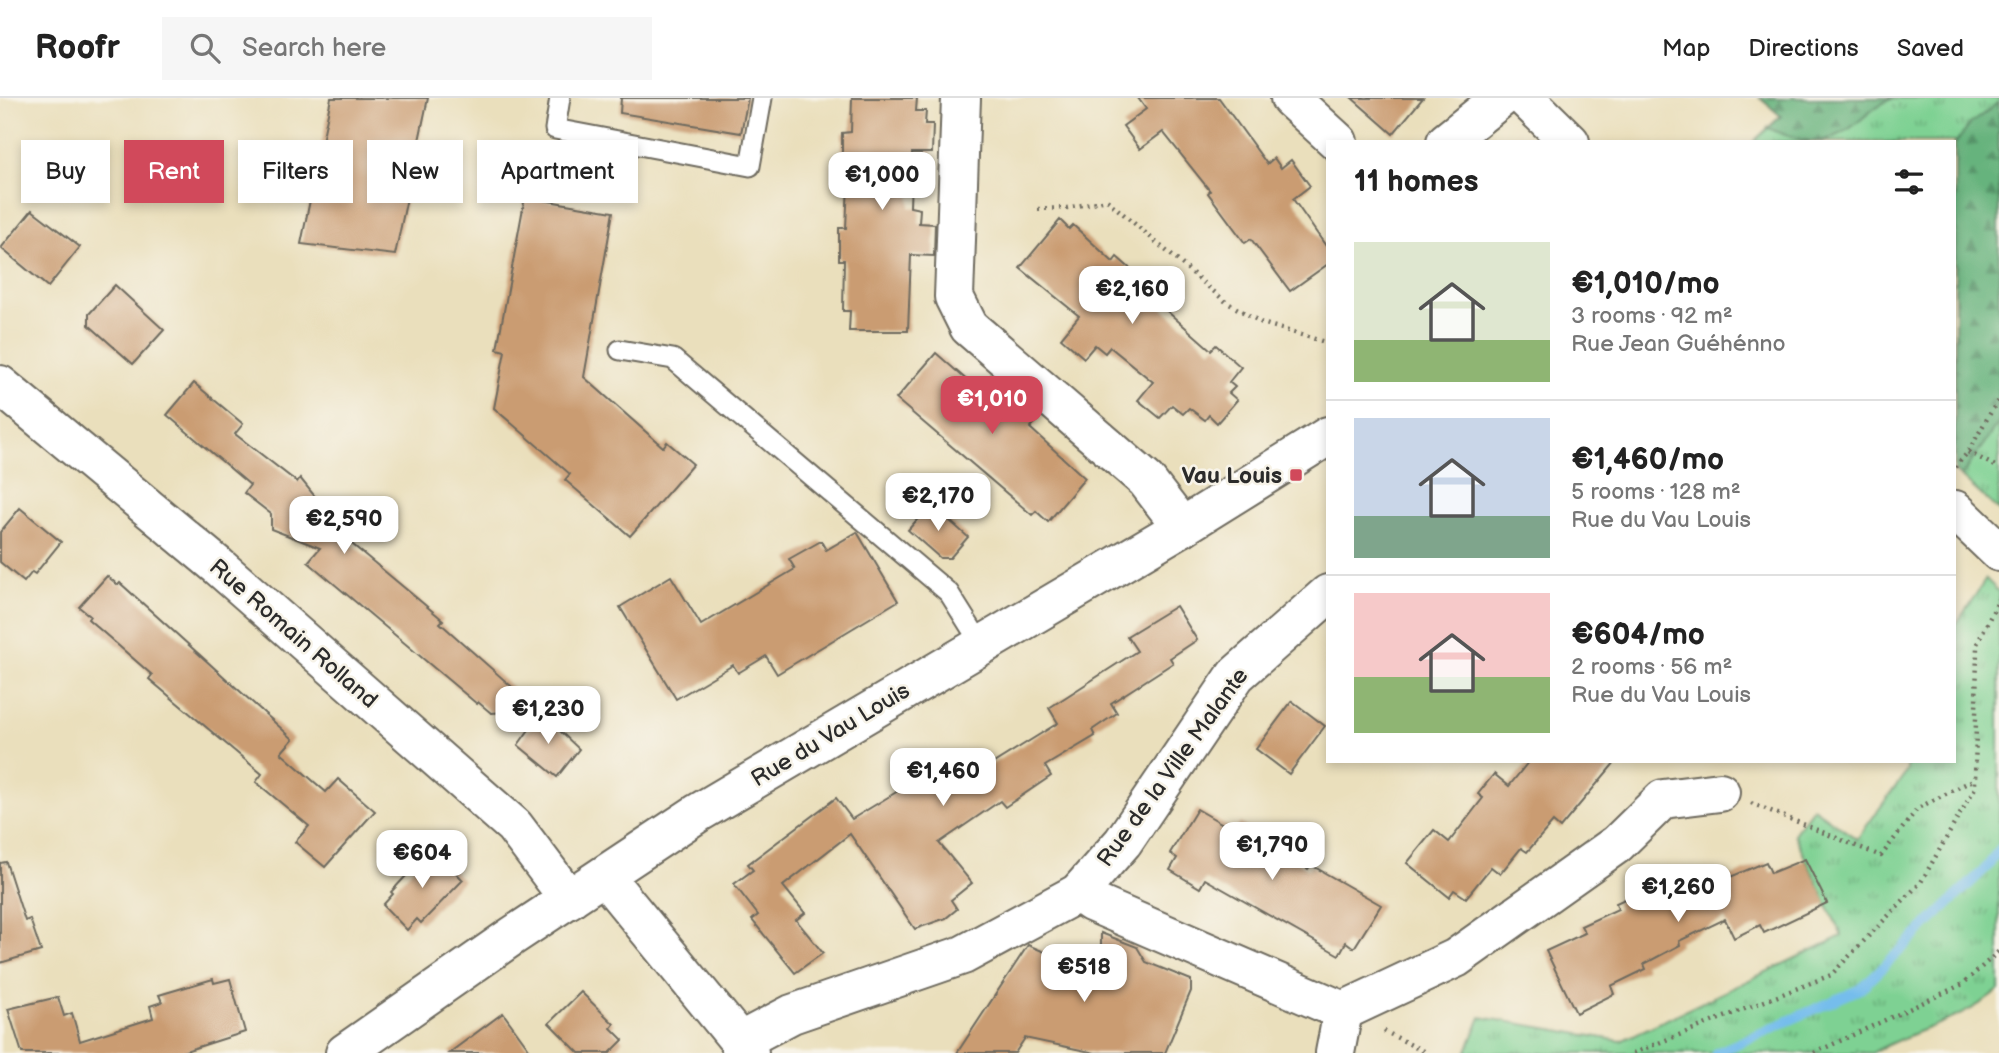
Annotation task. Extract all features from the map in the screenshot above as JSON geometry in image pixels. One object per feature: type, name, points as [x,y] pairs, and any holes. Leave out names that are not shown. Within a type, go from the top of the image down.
[{"type":"street","points":[[961,98],[954,297],[969,327],[1146,480],[1182,527]]},
{"type":"street","points":[[1290,98],[1336,140]]},
{"type":"street","points":[[1450,140],[1527,100],[1568,140]]},
{"type":"street","name":"Rue Romain Rolland","points":[[0,385],[218,566],[514,827],[569,899]]},
{"type":"street","name":"Rue du Vau Louis","points":[[345,1053],[698,813],[1182,527],[1326,437]]},
{"type":"street","points":[[1956,511],[1999,552]]},
{"type":"street","name":"Rue de la Ville Malante","points":[[744,1047],[792,1014],[963,955],[1078,893],[1123,842],[1236,675],[1326,596]]},
{"type":"street","points":[[1078,893],[1091,902],[1343,1011],[1455,958],[1617,844],[1663,799],[1720,792]]},
{"type":"street","points":[[604,876],[744,1047]]},
{"type":"street","points":[[1335,1053],[1343,1011]]},
{"type":"lane","points":[[560,98],[555,129],[750,166],[762,98]]},
{"type":"lane","points":[[620,350],[673,359],[949,593],[981,644]]},
{"type":"path","points":[[1038,209],[1067,208],[1107,200],[1226,302],[1262,323],[1326,342]]},
{"type":"path","points":[[1956,466],[1968,452],[1999,398]]},
{"type":"path","points":[[1968,452],[1999,468]]},
{"type":"path","points":[[1633,1053],[1831,975],[1921,881],[1975,788],[1977,644],[1999,599]]},
{"type":"path","points":[[1720,792],[1881,856],[1918,808],[1975,779]]},
{"type":"path","points":[[1815,1052],[1963,984],[1999,951]]},
{"type":"green space","points":[[1760,98],[1999,98],[1999,511],[1956,472],[1956,140],[1755,140],[1781,116]]},
{"type":"green space","points":[[1760,98],[1894,98],[1879,105],[1846,131],[1825,140],[1804,140],[1768,128],[1781,116]]},
{"type":"green space","points":[[1999,102],[1999,422],[1961,477],[1956,472],[1956,143],[1970,124]]},
{"type":"green space","points":[[1986,579],[1999,592],[1999,990],[1985,1001],[1953,1018],[1872,1053],[1466,1053],[1481,1017],[1621,1041],[1842,936],[1794,834],[1813,808],[1857,839],[1907,771],[1907,763],[1956,763],[1956,624]]},
{"type":"building","points":[[331,98],[428,98],[419,140],[367,140],[367,203],[406,203],[395,255],[301,244],[309,203],[353,203],[353,140],[322,140]]},
{"type":"building","points":[[621,98],[748,98],[741,133],[620,113]]},
{"type":"building","points":[[852,98],[917,98],[916,111],[926,111],[925,124],[933,124],[932,153],[912,153],[910,207],[920,209],[919,223],[935,224],[934,256],[911,255],[908,331],[849,331],[850,311],[843,311],[844,260],[839,260],[839,228],[846,228],[849,162],[842,162],[842,133],[851,132]]},
{"type":"building","points":[[1138,98],[1219,98],[1267,164],[1274,158],[1281,168],[1291,160],[1310,186],[1293,199],[1326,246],[1326,265],[1290,291],[1251,239],[1245,243],[1208,193],[1210,191],[1163,132],[1140,149],[1123,126],[1146,109]]},
{"type":"building","points":[[1352,98],[1423,98],[1393,134]]},
{"type":"building","points":[[524,203],[560,203],[613,212],[584,377],[663,447],[667,442],[693,464],[630,536],[565,480],[570,474],[494,408],[505,351],[497,349]]},
{"type":"building","points":[[32,210],[80,247],[48,287],[1,248]]},
{"type":"building","points":[[1060,220],[1069,229],[1073,225],[1113,262],[1117,257],[1142,279],[1137,284],[1160,305],[1211,350],[1216,345],[1241,367],[1229,382],[1235,387],[1229,393],[1237,400],[1217,423],[1209,415],[1205,420],[1189,408],[1183,414],[1172,405],[1160,418],[1138,400],[1153,382],[1110,347],[1105,353],[1095,345],[1084,358],[1061,338],[1079,316],[1020,268]]},
{"type":"building","points":[[115,285],[164,330],[133,364],[89,325],[89,314]]},
{"type":"building","points":[[936,353],[979,391],[983,387],[987,390],[995,378],[1029,408],[1026,410],[1037,421],[1030,428],[1085,478],[1048,522],[1036,511],[1032,515],[896,399]]},
{"type":"building","points":[[194,383],[243,424],[235,434],[297,482],[300,478],[317,499],[310,509],[443,620],[440,623],[538,710],[491,713],[478,702],[477,704],[308,562],[320,548],[271,529],[271,514],[244,493],[250,485],[167,415]]},
{"type":"building","points":[[931,504],[968,537],[950,558],[940,558],[908,530]]},
{"type":"building","points":[[20,508],[61,542],[35,574],[32,572],[24,582],[0,562],[0,532]]},
{"type":"building","points":[[857,532],[898,601],[777,674],[766,656],[738,673],[733,665],[676,699],[620,607],[671,576],[701,625],[795,569],[789,559],[821,541],[826,550]]},
{"type":"building","points":[[107,576],[118,585],[120,583],[293,739],[281,753],[326,792],[338,779],[375,811],[325,867],[295,842],[309,826],[256,782],[262,774],[149,679],[152,675],[88,619],[90,616],[79,607]]},
{"type":"building","points":[[1176,606],[1197,640],[1170,658],[1173,663],[1111,703],[1117,713],[1092,730],[1095,736],[1045,766],[1051,776],[1005,807],[1000,801],[939,843],[972,883],[951,900],[957,909],[946,918],[915,929],[850,834],[783,886],[805,913],[796,920],[823,953],[795,973],[752,920],[758,915],[734,884],[753,870],[748,864],[836,798],[852,819],[954,757],[968,779],[1058,723],[1049,708],[1137,651],[1127,636]]},
{"type":"building","points":[[1292,701],[1325,726],[1289,774],[1256,749]]},
{"type":"building","points":[[541,713],[579,749],[557,777],[518,745]]},
{"type":"building","points":[[1527,763],[1614,763],[1560,828],[1553,822],[1527,852],[1521,848],[1500,874],[1491,867],[1466,898],[1454,890],[1449,897],[1407,863],[1434,830],[1449,842],[1483,798],[1478,794],[1494,774],[1509,786]]},
{"type":"building","points":[[1197,809],[1235,831],[1240,823],[1308,869],[1311,865],[1381,905],[1354,948],[1346,942],[1339,955],[1205,879],[1200,888],[1170,870],[1177,858],[1170,853]]},
{"type":"building","points":[[432,848],[463,880],[421,923],[417,919],[407,930],[383,905],[393,894],[391,892]]},
{"type":"building","points":[[1805,859],[1827,903],[1764,933],[1760,925],[1734,938],[1725,919],[1679,941],[1680,945],[1644,964],[1646,969],[1611,986],[1614,994],[1576,1013],[1546,951],[1585,933],[1581,926],[1618,909],[1616,903],[1680,874],[1686,886],[1725,871],[1728,878],[1766,862],[1771,873]]},
{"type":"building","points":[[6,862],[25,921],[30,919],[41,951],[0,963],[0,863]]},
{"type":"building","points":[[1101,933],[1137,947],[1146,962],[1191,980],[1191,991],[1165,1053],[1095,1053],[1025,1038],[1015,1053],[957,1053],[1028,945],[1073,964],[1080,951],[1101,960]]},
{"type":"building","points":[[213,979],[214,983],[230,979],[245,1032],[179,1053],[22,1053],[8,1009],[58,997],[64,1016],[72,1013],[80,1041],[153,1018],[150,1006],[162,1002],[159,995]]},
{"type":"building","points":[[581,992],[614,1024],[611,1028],[623,1040],[610,1053],[579,1053],[549,1023]]},
{"type":"building","points":[[503,1013],[532,1053],[449,1053]]},
{"type":"waterway","points":[[1716,1053],[1860,989],[1988,866],[1999,849]]},
{"type":"place","name":"Vau Louis","points":[[1296,475]]}]
